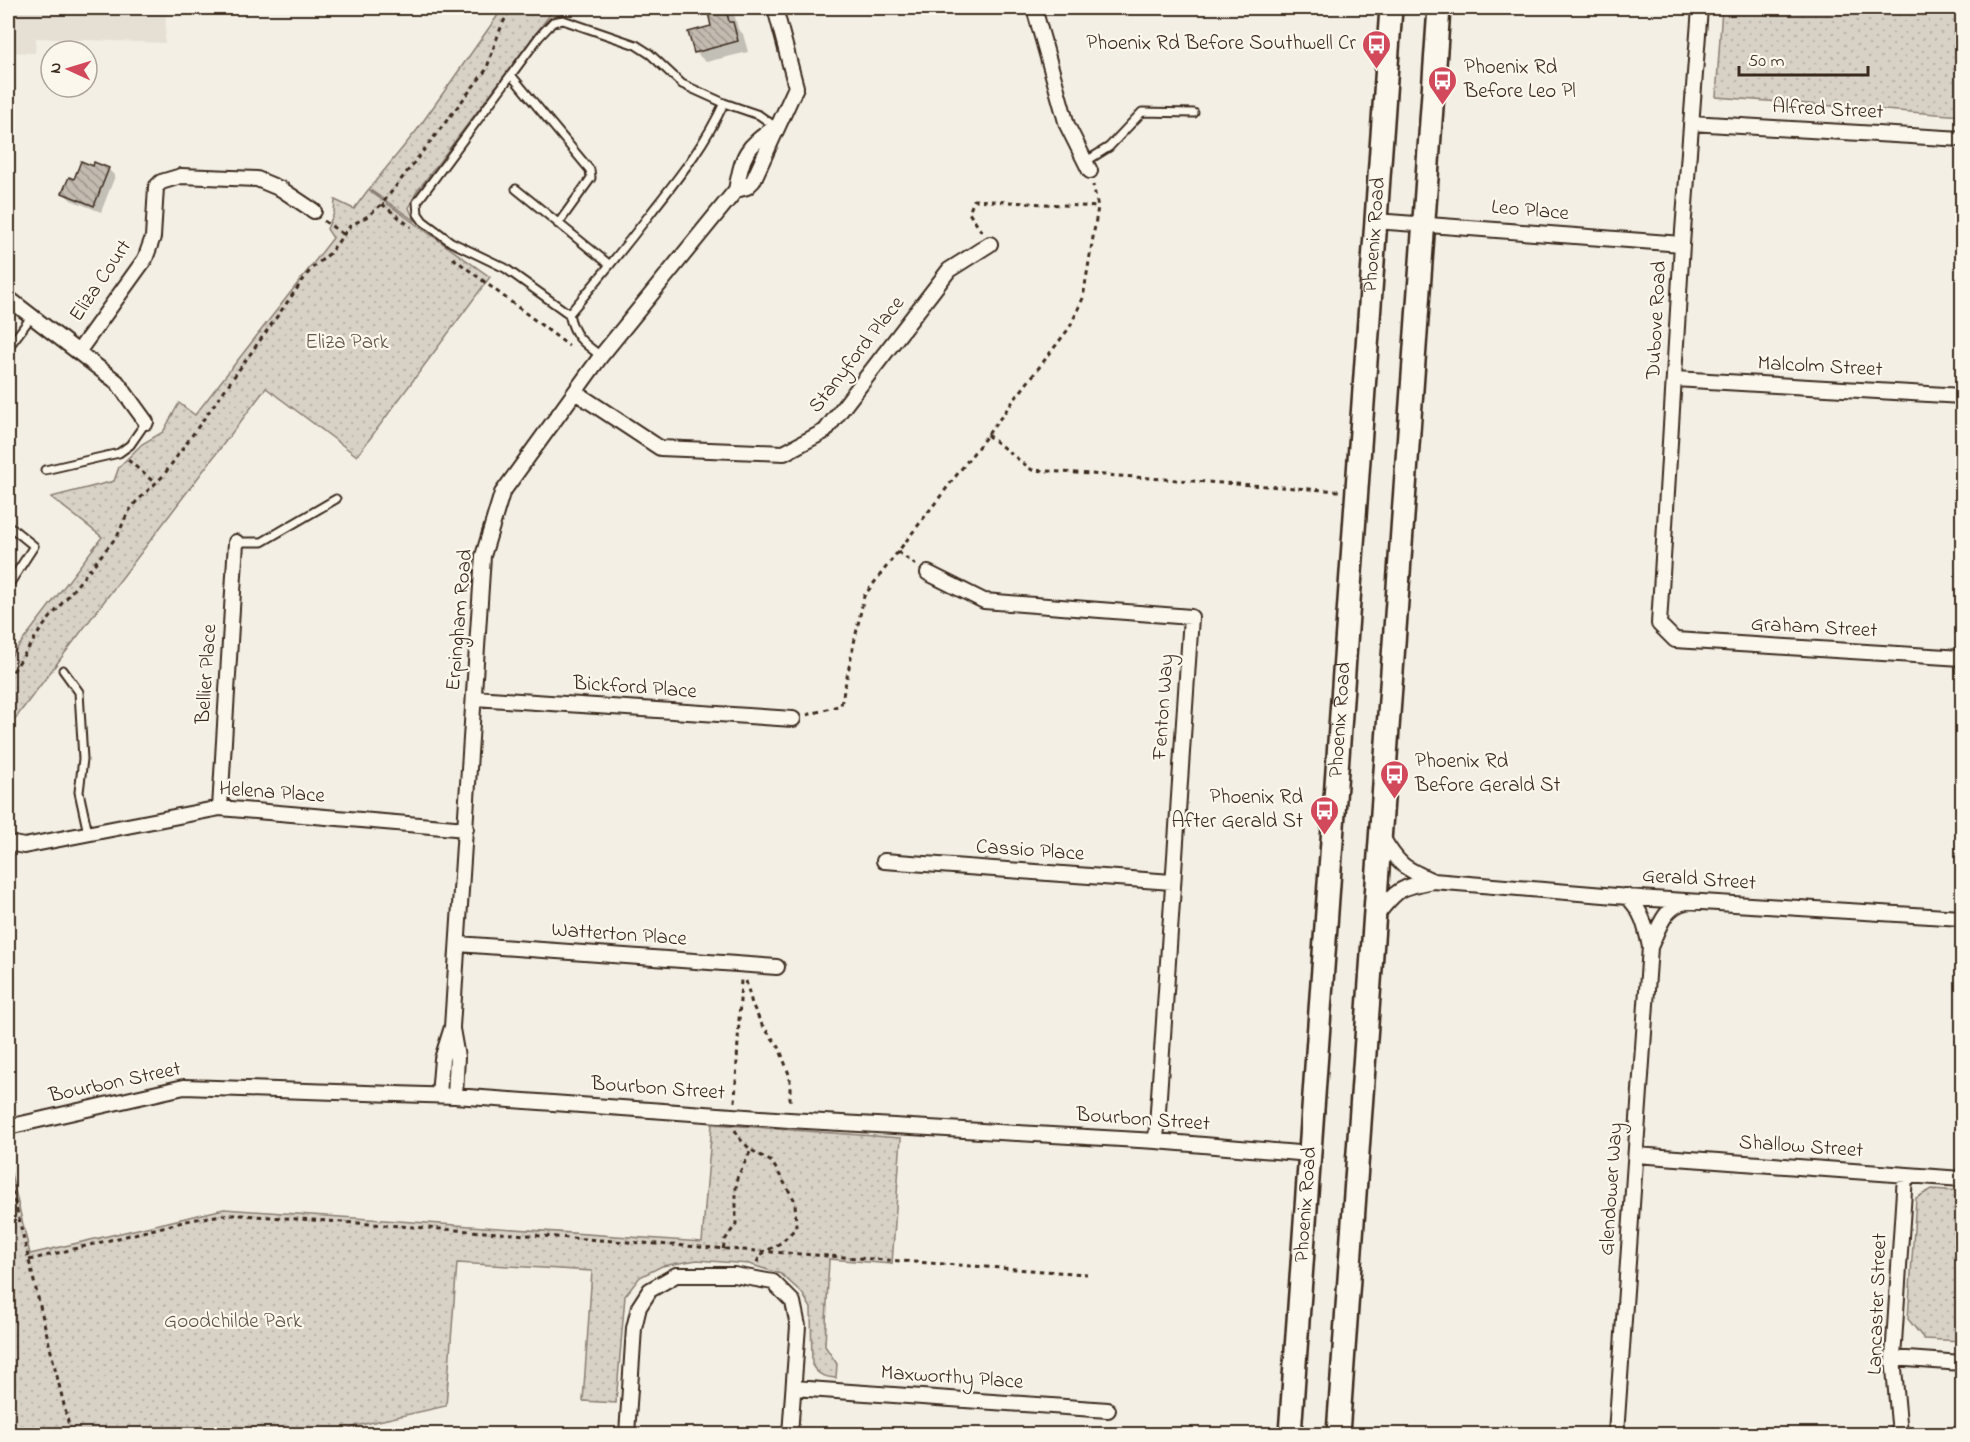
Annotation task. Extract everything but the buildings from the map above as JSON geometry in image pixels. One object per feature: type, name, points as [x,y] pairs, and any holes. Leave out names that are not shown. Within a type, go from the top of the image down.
[{"type":"main road","name":"Phoenix Road","points":[[1290,1434],[1392,8]]},
{"type":"main road","points":[[1338,1434],[1439,8]]},
{"type":"street","name":"Erpingham Road","points":[[736,190],[747,187],[753,181],[796,87],[776,8]]},
{"type":"street","points":[[1034,8],[1067,125],[1088,166]]},
{"type":"street","name":"Dubove Road","points":[[1667,632],[1659,624],[1690,123],[1700,8]]},
{"type":"street","name":"Alfred Street","points":[[1690,123],[1962,139]]},
{"type":"street","name":"Erpingham Road","points":[[439,1095],[442,1059],[452,1027],[483,556],[502,494],[598,361],[736,190],[742,160],[756,140],[777,127]]},
{"type":"street","name":"Eliza Court","points":[[78,352],[145,259],[153,237],[156,187],[161,182],[181,176],[257,179],[281,189],[314,212]]},
{"type":"street","name":"Leo Place","points":[[1375,221],[1682,244]]},
{"type":"street","name":"Stanyford Place","points":[[575,392],[660,448],[784,453],[825,431],[949,270],[990,244]]},
{"type":"street","points":[[8,298],[117,382],[146,422]]},
{"type":"street","name":"Malcolm Street","points":[[1675,379],[1962,396]]},
{"type":"street","name":"Bellier Place","points":[[220,807],[236,542]]},
{"type":"street","name":"Fenton Way","points":[[928,573],[984,601],[1191,616],[1156,1141]]},
{"type":"street","name":"Graham Street","points":[[1667,632],[1675,640],[1962,658]]},
{"type":"street","name":"Bickford Place","points":[[474,698],[793,719]]},
{"type":"street","name":"Helena Place","points":[[8,843],[24,846],[220,807],[466,829]]},
{"type":"street","name":"Gerald Street","points":[[1381,836],[1398,862],[1408,870],[1433,881]]},
{"type":"street","name":"Cassio Place","points":[[884,861],[1172,882]]},
{"type":"street","name":"Gerald Street","points":[[1375,917],[1395,892],[1404,887],[1433,881],[1692,901],[1962,918]]},
{"type":"street","name":"Glendower Way","points":[[1616,1434],[1650,947],[1639,911],[1626,896]]},
{"type":"street","name":"Glendower Way","points":[[1650,947],[1661,923],[1673,907],[1692,901]]},
{"type":"street","name":"Watterton Place","points":[[458,945],[777,967]]},
{"type":"street","name":"Erpingham Road","points":[[452,1027],[457,1057],[455,1096]]},
{"type":"street","name":"Bourbon Street","points":[[8,1127],[184,1087],[439,1095],[789,1120],[1156,1141],[1310,1154]]},
{"type":"street","name":"Shallow Street","points":[[1636,1155],[1962,1179]]},
{"type":"street","name":"Lancaster Street","points":[[1900,1434],[1893,1358],[1905,1176]]},
{"type":"street","points":[[627,1434],[634,1328],[639,1307],[650,1290],[676,1275],[734,1275],[773,1282],[793,1302],[798,1326],[790,1434]]},
{"type":"street","points":[[1893,1358],[1962,1363]]},
{"type":"street","name":"Maxworthy Place","points":[[794,1388],[1108,1410]]},
{"type":"lane","points":[[598,361],[572,328],[569,314],[505,268],[452,242],[423,221],[418,214],[417,202],[511,75],[553,22],[563,20],[636,45],[650,54],[682,84],[724,103],[759,115],[777,127]]},
{"type":"lane","points":[[511,75],[590,170],[591,178],[558,224]]},
{"type":"lane","points":[[569,314],[694,158],[712,130],[724,103]]},
{"type":"lane","points":[[1088,166],[1142,111],[1194,113]]},
{"type":"lane","points":[[516,189],[610,265]]},
{"type":"lane","points":[[8,348],[32,316]]},
{"type":"lane","points":[[45,470],[119,453],[130,445],[146,422]]},
{"type":"lane","points":[[236,542],[262,542],[336,499]]},
{"type":"lane","points":[[8,525],[34,546],[8,586]]},
{"type":"lane","points":[[63,670],[79,692],[83,759],[79,792],[88,833]]},
{"type":"path","points":[[8,679],[41,629],[118,535],[131,508],[163,476],[311,269],[329,254],[350,226],[368,216],[382,204],[486,69],[497,43],[501,25],[510,12],[519,8]]},
{"type":"path","points":[[793,719],[841,705],[864,596],[1070,327],[1083,298],[1098,207],[1088,166]]},
{"type":"path","points":[[990,244],[969,213],[974,200],[1098,207]]},
{"type":"path","points":[[382,204],[419,232]]},
{"type":"path","points":[[314,212],[343,234]]},
{"type":"path","points":[[446,253],[598,361]]},
{"type":"path","points":[[987,435],[1032,470],[1344,491]]},
{"type":"path","points":[[119,453],[156,484]]},
{"type":"path","points":[[898,552],[928,573]]},
{"type":"path","points":[[742,964],[735,1130],[751,1150],[771,1162],[795,1201],[795,1228],[782,1242],[760,1255],[751,1278]]},
{"type":"path","points":[[742,964],[752,1004],[762,1025],[780,1047],[790,1077],[789,1120]]},
{"type":"path","points":[[723,1249],[725,1240],[736,1224],[737,1178],[751,1150]]},
{"type":"path","points":[[8,1174],[71,1434]]},
{"type":"path","points":[[29,1260],[191,1220],[222,1215],[1087,1274]]},
{"type":"shaded area","points":[[8,8],[166,8],[165,43],[36,38],[35,53],[8,52]]},
{"type":"green space","points":[[503,8],[555,8],[416,193],[409,208],[415,221],[369,189],[417,130]]},
{"type":"green space","points":[[1722,8],[1962,8],[1962,116],[1716,97]]},
{"type":"green space","name":"Eliza Park","points":[[368,190],[490,277],[357,456],[266,388],[8,728],[8,660],[102,537],[51,497],[114,481],[119,467],[142,444],[163,432],[179,403],[195,415],[333,238],[327,229],[334,213],[335,200],[354,209]]},
{"type":"green space","name":"Goodchilde Park","points":[[712,1124],[901,1138],[892,1264],[829,1259],[825,1346],[837,1364],[836,1378],[822,1375],[812,1365],[811,1308],[802,1293],[781,1274],[749,1264],[697,1260],[662,1266],[640,1277],[625,1296],[616,1403],[583,1401],[592,1271],[457,1263],[446,1406],[356,1426],[341,1434],[8,1434],[8,1161],[30,1254],[224,1209],[702,1242]]},
{"type":"green space","points":[[1932,1189],[1962,1191],[1962,1341],[1924,1339],[1908,1319],[1916,1198]]},
{"type":"place","name":"Phoenix Rd Before Southwell Cr","points":[[1377,70]]},
{"type":"place","name":"Phoenix Rd Before Leo Pl","points":[[1443,106]]},
{"type":"place","name":"Phoenix Rd Before Gerald St","points":[[1394,800]]},
{"type":"place","name":"Phoenix Rd After Gerald St","points":[[1324,836]]}]
